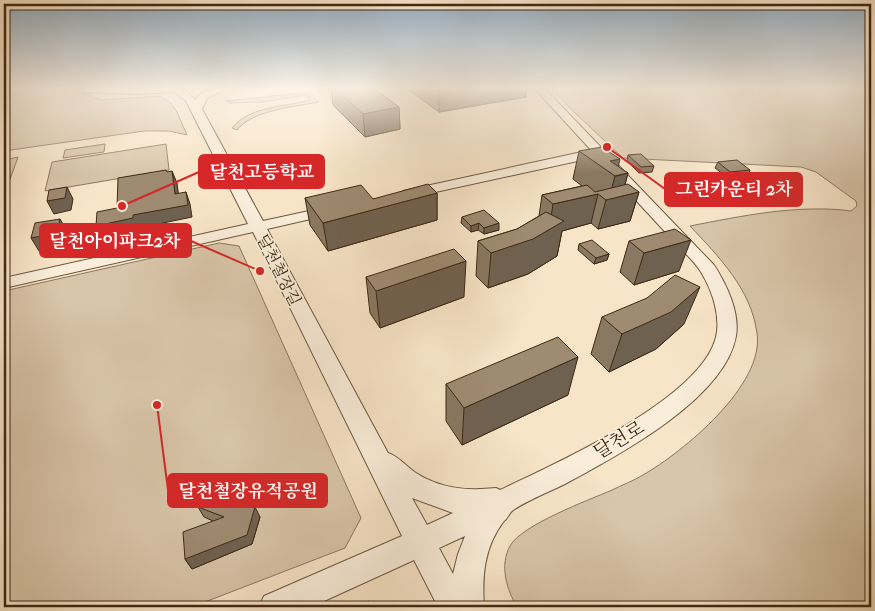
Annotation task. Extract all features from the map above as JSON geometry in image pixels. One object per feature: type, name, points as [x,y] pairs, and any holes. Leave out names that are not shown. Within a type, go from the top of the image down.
[{"type":"street","points":[[202,118],[257,226],[344,208]]},
{"type":"street","name":"달천로","points":[[275,607],[339,581],[421,543],[608,448],[661,413],[703,378],[715,364],[726,338],[725,311],[716,284],[708,270],[567,118]]},
{"type":"street","points":[[392,197],[600,152]]},
{"type":"street","name":"달천철장길","points":[[4,283],[257,226],[421,543]]},
{"type":"street","points":[[373,451],[384,463],[410,484],[435,496],[452,501],[470,503],[507,500]]},
{"type":"street","points":[[468,607],[467,578],[477,539],[486,522],[507,500]]},
{"type":"street","points":[[421,543],[454,607]]},
{"type":"shaded area","points":[[4,118],[179,118],[187,135],[169,131],[144,131],[4,151]]},
{"type":"shaded area","points":[[244,118],[254,118],[244,123],[237,130],[232,128]]},
{"type":"shaded area","points":[[580,118],[871,118],[871,607],[517,607],[507,586],[505,562],[510,546],[517,538],[541,522],[631,481],[660,464],[699,434],[718,415],[735,395],[748,374],[756,353],[757,333],[754,317],[741,288],[732,275],[690,226],[770,212],[811,209],[851,211],[857,206],[856,201],[816,172],[801,167],[623,158]]},
{"type":"shaded area","points":[[105,144],[104,152],[63,158],[65,150]]},
{"type":"shaded area","points":[[166,144],[169,170],[45,191],[52,162]]},
{"type":"shaded area","points":[[18,157],[4,196],[4,160]]},
{"type":"shaded area","points":[[219,243],[239,246],[361,518],[345,548],[192,607],[4,607],[4,291]]},
{"type":"building","points":[[602,147],[620,159],[610,161],[628,173],[615,176],[579,151]]},
{"type":"building","points":[[641,154],[654,166],[641,167],[628,155]]},
{"type":"building","points":[[737,160],[750,170],[730,172],[718,162]]},
{"type":"building","points":[[166,170],[167,172],[172,171],[175,194],[186,192],[188,205],[133,215],[133,218],[96,226],[97,212],[117,208],[118,178]]},
{"type":"building","points":[[428,184],[437,193],[323,223],[305,198],[361,185],[373,199]]},
{"type":"building","points":[[628,184],[639,192],[606,200],[598,194],[553,204],[542,195],[587,185],[595,192]]},
{"type":"building","points":[[67,187],[65,198],[47,201],[49,190]]},
{"type":"building","points":[[484,210],[499,223],[484,228],[479,223],[471,226],[462,217]]},
{"type":"building","points":[[546,212],[564,221],[533,239],[491,253],[478,241],[517,229]]},
{"type":"building","points":[[60,219],[57,233],[31,238],[35,223]]},
{"type":"building","points":[[675,229],[691,240],[644,253],[629,241]]},
{"type":"building","points":[[592,240],[609,254],[596,258],[579,244]]},
{"type":"building","points":[[454,249],[466,261],[376,291],[366,277]]},
{"type":"building","points":[[675,275],[700,287],[671,312],[622,334],[602,317],[647,298]]},
{"type":"building","points":[[558,337],[578,357],[464,408],[446,384]]},
{"type":"building","points":[[209,491],[255,507],[247,535],[185,559],[183,532],[224,517],[198,507]]},
{"type":"building","points":[[369,601],[371,607],[353,607]]},
{"type":"place","name":"그린카운티 2차","points":[[607,147]]},
{"type":"place","name":"달천고등학교","points":[[122,206]]},
{"type":"place","name":"달천아이파크2차","points":[[260,271]]},
{"type":"place","name":"달천철장유적공원","points":[[157,405]]}]
